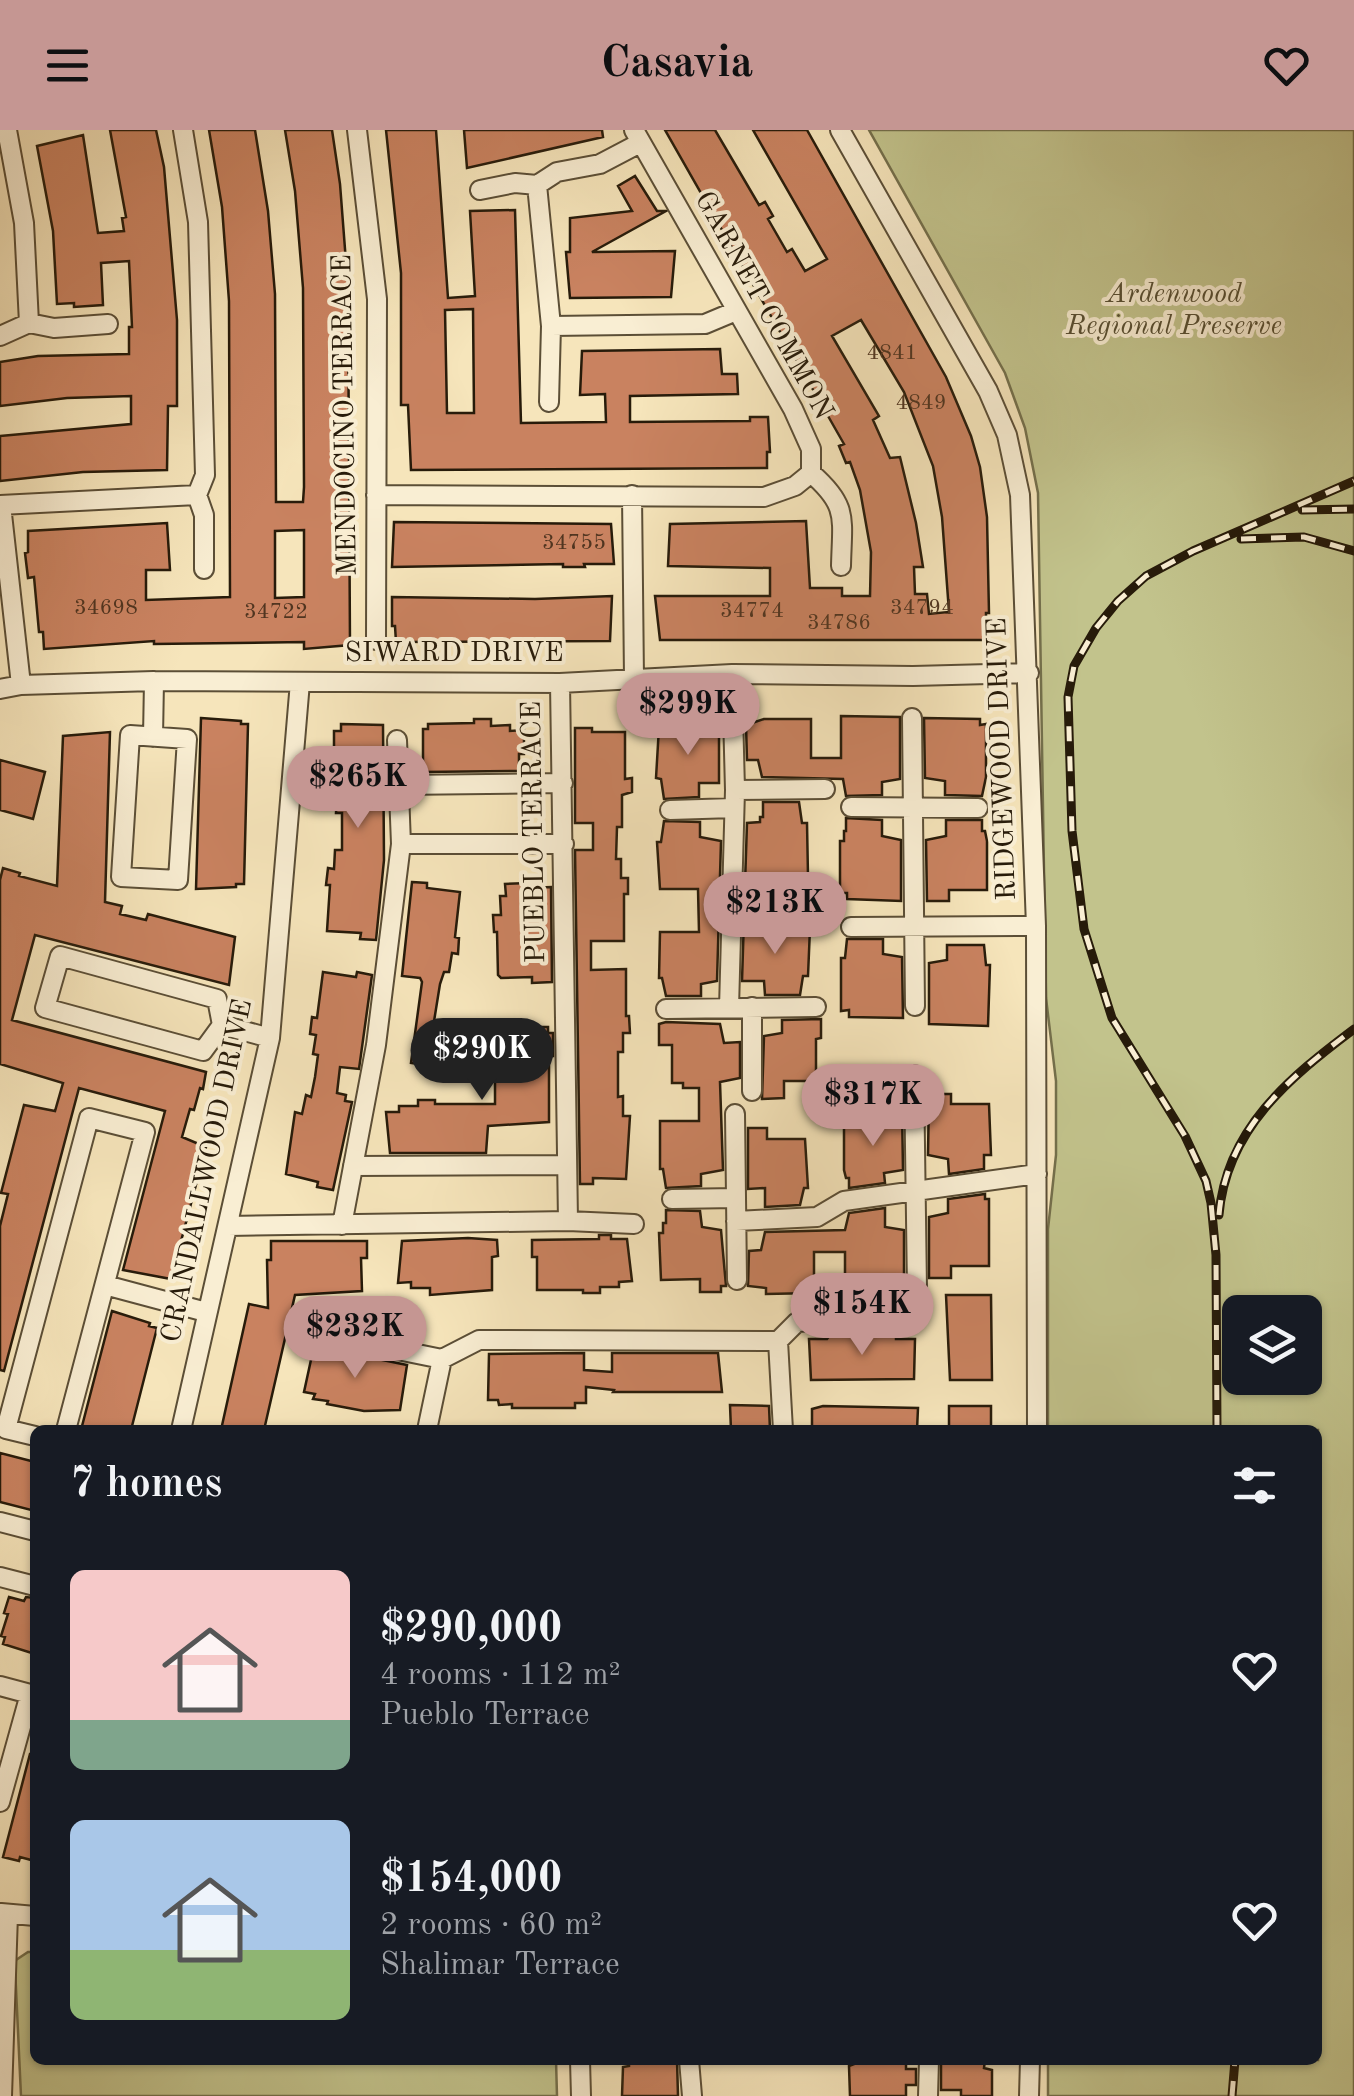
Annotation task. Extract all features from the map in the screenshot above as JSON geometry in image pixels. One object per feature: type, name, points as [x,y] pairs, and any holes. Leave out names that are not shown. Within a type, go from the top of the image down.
[{"type":"street","points":[[8,130],[24,223],[30,323]]},
{"type":"street","points":[[183,130],[198,222],[205,476],[197,495],[204,514],[204,569]]},
{"type":"street","name":"MENDOCINO TERRACE","points":[[356,130],[378,299],[376,640]]},
{"type":"street","name":"RIDGEWOOD DRIVE","points":[[840,130],[988,390],[1007,435],[1020,495],[1036,926],[1037,1425]]},
{"type":"street","points":[[480,190],[515,182],[537,185],[557,172],[600,164],[637,137]]},
{"type":"street","name":"GARNET COMMON","points":[[637,137],[793,409],[811,449],[811,473],[832,492],[842,511],[840,566]]},
{"type":"street","points":[[537,185],[550,326],[549,402]]},
{"type":"street","points":[[550,326],[705,324],[736,311]]},
{"type":"street","points":[[0,336],[30,323],[54,328],[108,324]]},
{"type":"street","points":[[376,495],[764,497],[794,486],[811,473]]},
{"type":"street","points":[[22,685],[1,505],[197,495]]},
{"type":"street","points":[[632,495],[634,678]]},
{"type":"street","name":"SIWARD DRIVE","points":[[0,689],[154,681],[560,683],[732,674],[1029,673]]},
{"type":"street","points":[[730,1008],[732,674]]},
{"type":"street","points":[[153,737],[154,681]]},
{"type":"street","name":"CRANDALLWOOD DRIVE","points":[[182,1425],[270,1038],[300,682]]},
{"type":"street","name":"PUEBLO TERRACE","points":[[560,683],[568,1220]]},
{"type":"street","points":[[912,718],[914,1006]]},
{"type":"street","points":[[130,736],[153,737],[188,739],[178,880],[121,876],[130,736]]},
{"type":"street","points":[[342,1225],[376,1045],[401,844],[396,740]]},
{"type":"street","points":[[398,785],[563,782]]},
{"type":"street","points":[[670,810],[825,789]]},
{"type":"street","points":[[851,807],[978,808]]},
{"type":"street","points":[[401,844],[564,844]]},
{"type":"street","points":[[851,927],[1036,926]]},
{"type":"street","points":[[60,956],[217,999],[222,1025],[202,1051],[45,1008],[60,956]]},
{"type":"street","points":[[666,1009],[816,1006]]},
{"type":"street","points":[[752,1007],[752,1091]]},
{"type":"street","points":[[222,1025],[270,1038]]},
{"type":"street","points":[[914,1074],[917,1288]]},
{"type":"street","points":[[735,1114],[736,1280]]},
{"type":"street","points":[[30,1435],[6,1428],[89,1118],[145,1132],[67,1425]]},
{"type":"street","points":[[353,1166],[567,1165]]},
{"type":"street","points":[[736,1221],[816,1217],[844,1202],[1038,1174]]},
{"type":"street","points":[[672,1199],[736,1198]]},
{"type":"street","points":[[228,1226],[568,1220],[634,1224]]},
{"type":"street","points":[[105,1285],[206,1312]]},
{"type":"street","points":[[319,1334],[442,1359],[480,1340],[778,1340],[797,1322],[909,1316]]},
{"type":"street","points":[[778,1340],[784,1425]]},
{"type":"street","points":[[429,1425],[442,1359]]},
{"type":"street","points":[[0,1522],[30,1531]]},
{"type":"street","points":[[0,1577],[30,1585]]},
{"type":"street","points":[[0,1686],[30,1694],[0,1802]]},
{"type":"street","points":[[2,2096],[4,1913],[30,1916]]},
{"type":"street","points":[[580,2065],[581,2096]]},
{"type":"street","points":[[689,2065],[692,2096]]},
{"type":"street","points":[[928,2096],[929,2065]]},
{"type":"street","points":[[1029,2096],[1030,2065]]},
{"type":"green space","name":"Ardenwood Regional Preserve","points":[[869,130],[1354,130],[1354,2096],[1048,2096],[1048,2065],[1322,2065],[1322,1425],[1048,1425],[1048,1229],[1056,1155],[1056,1081],[1046,998],[1038,493],[1025,428],[1005,373]]},
{"type":"green space","points":[[30,1952],[30,2065],[556,2065],[557,2096],[21,2096],[16,1960]]},
{"type":"building","points":[[110,130],[156,130],[164,167],[177,320],[177,406],[168,406],[167,470],[83,472],[0,481],[0,436],[131,424],[131,396],[0,406],[0,362],[38,356],[129,354],[129,261],[101,263],[103,305],[57,304],[53,231],[37,146],[83,135],[98,233],[124,231],[122,218],[126,217]]},
{"type":"building","points":[[209,130],[255,130],[268,211],[275,294],[276,502],[303,502],[303,288],[295,191],[285,130],[332,130],[348,288],[350,645],[304,649],[304,642],[154,641],[44,649],[34,577],[28,578],[28,531],[167,523],[170,570],[146,570],[146,600],[230,597],[229,301],[222,207]],"holes":[[[304,530],[304,597],[275,598],[275,531]]]},
{"type":"building","points":[[386,130],[436,130],[448,298],[475,296],[470,211],[515,210],[521,423],[606,422],[605,394],[580,395],[582,351],[720,349],[722,374],[737,374],[738,394],[630,396],[630,422],[750,421],[750,417],[768,417],[767,468],[411,470],[408,405],[401,405],[401,273]],"holes":[[[473,309],[474,413],[447,413],[445,310]]]},
{"type":"building","points":[[464,130],[602,130],[603,137],[467,168]]},
{"type":"building","points":[[665,130],[715,130],[759,205],[765,202],[773,216],[768,219],[787,252],[792,249],[805,271],[827,259],[753,130],[807,130],[946,377],[971,436],[987,517],[989,613],[986,640],[660,640],[655,596],[770,596],[770,568],[668,566],[670,524],[806,521],[810,588],[842,588],[842,596],[870,596],[871,552],[860,490],[850,462],[846,463],[839,446],[844,444]],"holes":[[[861,320],[904,392],[933,466],[942,517],[949,612],[929,614],[927,594],[915,594],[914,567],[923,567],[900,457],[890,458],[873,420],[879,416],[832,336]]]},
{"type":"building","points":[[635,176],[657,211],[666,211],[592,252],[675,251],[671,297],[570,298],[566,252],[570,252],[570,218],[632,211],[618,186]]},
{"type":"building","points":[[394,522],[611,524],[614,564],[392,567]]},
{"type":"building","points":[[612,596],[610,641],[396,642],[392,626],[392,597]]},
{"type":"building","points":[[841,716],[900,717],[900,779],[882,782],[882,795],[846,796],[843,779],[762,777],[758,760],[747,760],[746,725],[764,719],[811,719],[811,758],[841,758]]},
{"type":"building","points":[[201,718],[248,724],[244,884],[236,887],[196,889]]},
{"type":"building","points":[[697,718],[719,718],[719,783],[699,783],[699,797],[664,799],[661,779],[656,778],[659,727],[697,727]]},
{"type":"building","points":[[924,718],[980,719],[980,725],[986,724],[982,796],[945,795],[945,781],[925,778]]},
{"type":"building","points":[[474,719],[491,719],[491,726],[510,725],[510,731],[524,730],[519,771],[423,772],[423,729],[428,729],[428,724],[474,723]]},
{"type":"building","points":[[341,724],[383,725],[384,860],[376,940],[360,939],[361,933],[327,931],[328,868],[334,869],[335,850],[342,850],[342,813],[336,813],[337,794],[330,794],[334,731],[341,731]]},
{"type":"building","points":[[575,728],[625,732],[625,779],[632,778],[632,792],[622,795],[622,827],[617,827],[616,859],[621,859],[621,878],[628,878],[624,941],[591,941],[591,970],[626,969],[630,1033],[623,1033],[623,1052],[618,1052],[618,1097],[623,1096],[623,1116],[630,1116],[626,1179],[593,1178],[593,1184],[580,1184],[575,850],[593,850],[593,823],[575,823]]},
{"type":"building","points":[[110,732],[105,902],[122,906],[120,914],[146,920],[148,914],[235,937],[229,985],[35,935],[12,1020],[206,1072],[203,1089],[200,1088],[194,1110],[190,1109],[182,1137],[206,1147],[171,1279],[123,1270],[165,1111],[79,1088],[4,1371],[0,1370],[0,1226],[8,1194],[1,1193],[24,1105],[55,1111],[63,1083],[0,1064],[0,880],[3,868],[57,886],[63,736]]},
{"type":"building","points":[[0,760],[45,772],[33,819],[0,810]]},
{"type":"building","points":[[763,802],[799,802],[802,823],[807,823],[808,876],[766,877],[766,883],[745,884],[747,823],[760,822]]},
{"type":"building","points":[[846,818],[882,820],[882,836],[901,840],[901,901],[847,899],[847,893],[840,893],[840,841],[844,841]]},
{"type":"building","points":[[946,820],[982,820],[987,841],[987,890],[949,890],[949,901],[927,901],[926,840],[946,836]]},
{"type":"building","points":[[664,821],[700,822],[700,837],[721,841],[717,981],[701,984],[701,996],[666,996],[659,978],[660,932],[699,932],[698,889],[660,889],[657,842],[661,842]]},
{"type":"building","points":[[412,882],[460,892],[455,937],[459,938],[458,954],[452,953],[449,972],[444,972],[440,984],[427,1065],[411,1063],[422,982],[420,978],[402,976]]},
{"type":"building","points":[[528,883],[528,888],[551,887],[552,982],[532,983],[532,977],[498,975],[493,915],[501,915],[500,896],[506,896],[505,884]]},
{"type":"building","points":[[766,917],[766,928],[810,928],[808,976],[803,976],[800,995],[765,995],[764,981],[742,981],[744,918]]},
{"type":"building","points":[[847,939],[883,939],[883,954],[902,957],[903,1018],[849,1017],[849,1010],[841,1011],[841,958],[845,958]]},
{"type":"building","points":[[947,945],[984,945],[986,965],[990,965],[988,1026],[929,1024],[929,963],[947,960]]},
{"type":"building","points":[[323,972],[372,975],[359,1069],[340,1067],[337,1093],[352,1102],[333,1190],[286,1174],[295,1112],[302,1114],[315,1077],[316,1035],[310,1034],[312,1017],[317,1018]]},
{"type":"building","points":[[821,1019],[821,1038],[816,1039],[816,1081],[784,1081],[784,1098],[762,1099],[764,1036],[782,1033],[782,1020]]},
{"type":"building","points":[[659,1024],[720,1024],[724,1043],[740,1042],[740,1078],[720,1082],[723,1170],[701,1174],[701,1186],[666,1188],[660,1169],[660,1121],[699,1121],[699,1088],[672,1083],[672,1045],[659,1045]]},
{"type":"building","points":[[532,1027],[548,1027],[548,1033],[553,1033],[549,1122],[488,1126],[486,1153],[390,1153],[386,1112],[399,1112],[399,1106],[418,1106],[418,1100],[435,1100],[435,1104],[495,1104],[499,1032],[527,1032]]},
{"type":"building","points":[[929,1094],[951,1094],[951,1104],[989,1104],[991,1155],[984,1155],[984,1169],[949,1174],[948,1159],[928,1155]]},
{"type":"building","points":[[882,1109],[902,1109],[903,1170],[884,1173],[885,1183],[849,1188],[844,1170],[844,1122],[882,1121]]},
{"type":"building","points":[[748,1128],[767,1128],[767,1139],[805,1139],[808,1188],[804,1188],[800,1205],[765,1207],[765,1188],[748,1189]]},
{"type":"building","points":[[985,1194],[985,1199],[989,1199],[989,1266],[951,1266],[951,1278],[929,1278],[929,1217],[948,1213],[948,1199]]},
{"type":"building","points":[[885,1208],[885,1227],[904,1230],[904,1291],[883,1292],[883,1279],[845,1279],[845,1252],[814,1252],[814,1293],[766,1294],[766,1288],[748,1286],[749,1251],[761,1250],[765,1232],[845,1230],[849,1213]]},
{"type":"building","points":[[666,1210],[700,1211],[702,1227],[721,1230],[726,1286],[721,1286],[721,1292],[700,1292],[700,1279],[661,1280],[659,1233],[663,1233]]},
{"type":"building","points":[[599,1235],[627,1239],[632,1281],[619,1282],[619,1287],[600,1287],[600,1293],[537,1290],[537,1257],[532,1257],[532,1240],[599,1239]]},
{"type":"building","points":[[497,1240],[498,1256],[492,1257],[492,1290],[430,1295],[430,1288],[398,1283],[402,1241]]},
{"type":"building","points":[[271,1241],[367,1241],[367,1258],[361,1258],[362,1291],[295,1295],[265,1425],[222,1425],[249,1304],[268,1308],[267,1260],[271,1260]]},
{"type":"building","points":[[946,1295],[991,1295],[992,1380],[950,1380]]},
{"type":"building","points":[[112,1311],[157,1328],[132,1425],[82,1425]]},
{"type":"building","points":[[830,1335],[896,1335],[896,1339],[915,1339],[914,1379],[811,1380],[809,1339],[827,1339]]},
{"type":"building","points":[[314,1346],[407,1365],[400,1410],[364,1411],[313,1399],[315,1394],[304,1392]]},
{"type":"building","points":[[584,1353],[584,1370],[612,1372],[612,1353],[718,1353],[722,1392],[613,1392],[586,1387],[586,1403],[575,1403],[575,1408],[512,1408],[512,1404],[499,1405],[498,1400],[488,1400],[489,1354]]},
{"type":"building","points":[[730,1405],[769,1406],[770,1425],[731,1425]]},
{"type":"building","points":[[949,1406],[991,1406],[991,1425],[949,1425]]},
{"type":"building","points":[[918,1408],[917,1425],[812,1425],[812,1409]]},
{"type":"building","points":[[0,1453],[30,1461],[30,1510],[0,1502]]},
{"type":"building","points":[[9,1597],[24,1601],[30,1597],[30,1652],[3,1644],[5,1637],[1,1636],[8,1614],[4,1613]]},
{"type":"building","points":[[30,1754],[30,1860],[3,1857]]},
{"type":"building","points":[[677,2065],[678,2096],[622,2096],[623,2067]]},
{"type":"building","points":[[906,2065],[906,2069],[916,2069],[916,2085],[906,2085],[906,2096],[850,2096],[849,2066]]},
{"type":"building","points":[[941,2065],[984,2065],[992,2070],[992,2096],[961,2096],[961,2090],[941,2090]]},
{"type":"railway","points":[[1217,1425],[1216,1255],[1211,1203],[1206,1181],[1185,1136],[1112,1018],[1084,929],[1072,831],[1068,697],[1074,666],[1096,628],[1146,576],[1193,551],[1354,481]]},
{"type":"railway","points":[[1302,510],[1354,509]]},
{"type":"railway","points":[[1241,539],[1304,537],[1354,551]]},
{"type":"railway","points":[[1219,1215],[1224,1184],[1248,1131],[1285,1086],[1354,1029]]},
{"type":"railway","points":[[1232,2096],[1235,2065]]}]
